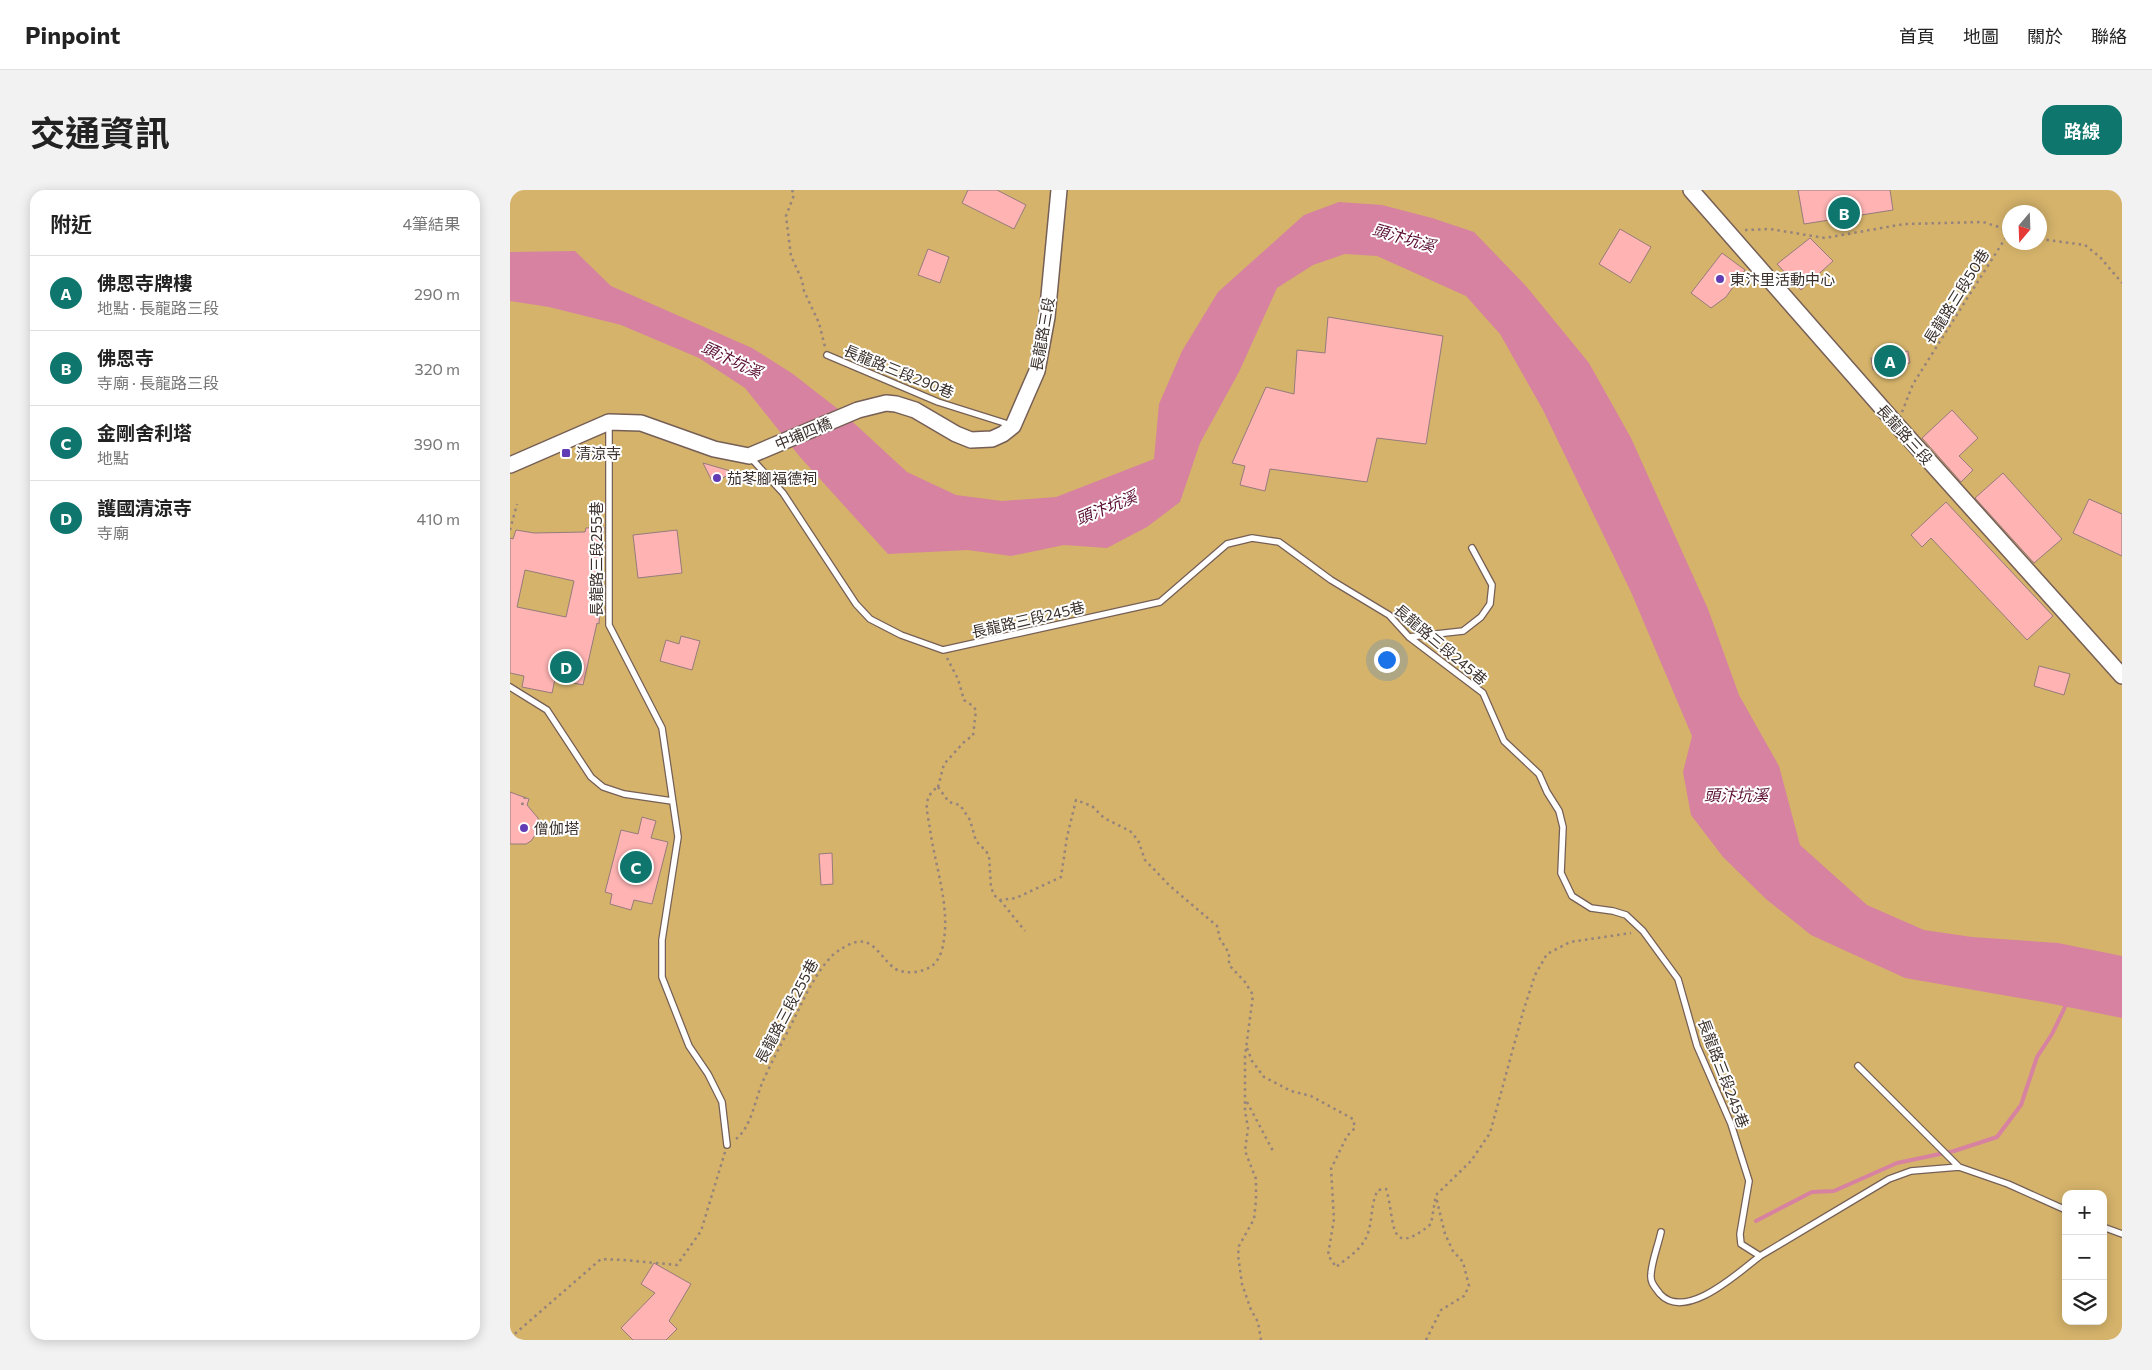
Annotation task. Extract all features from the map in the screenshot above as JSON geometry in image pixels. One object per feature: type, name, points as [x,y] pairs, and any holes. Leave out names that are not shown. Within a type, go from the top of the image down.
[{"type":"main road","name":"長龍路三段","points":[[1013,426],[1037,371],[1047,317],[1059,190]]},
{"type":"main road","name":"長龍路三段","points":[[1691,190],[1897,425],[2122,676]]},
{"type":"main road","name":"中埔四橋","points":[[749,456],[874,405],[896,404],[915,410],[956,434],[971,440],[992,439],[1003,434],[1013,426]]},
{"type":"main road","points":[[510,465],[609,422],[641,423],[714,449],[749,456]]},
{"type":"lane","name":"長龍路三段290巷","points":[[827,355],[938,402],[1013,426]]},
{"type":"lane","name":"長龍路三段255巷","points":[[609,422],[609,625],[662,728],[678,837],[662,940],[662,978],[689,1046],[708,1074],[722,1102],[727,1145]]},
{"type":"lane","points":[[749,456],[783,493],[856,604],[870,619],[901,635],[943,650]]},
{"type":"lane","name":"長龍路三段245巷","points":[[943,650],[1160,602],[1227,544],[1252,538],[1279,542],[1331,580],[1388,615],[1409,637],[1483,693],[1504,741],[1539,774],[1559,811],[1563,827],[1561,872],[1572,896],[1591,908],[1626,915],[1643,931],[1678,979],[1697,1046],[1731,1124],[1749,1181],[1740,1234],[1741,1244],[1760,1256]]},
{"type":"lane","points":[[1409,637],[1463,630],[1481,617],[1490,604],[1492,585],[1472,548]]},
{"type":"lane","points":[[510,687],[547,710],[591,777],[603,787],[624,794],[672,801]]},
{"type":"lane","points":[[1858,1066],[1958,1167]]},
{"type":"lane","points":[[1661,1232],[1651,1274],[1652,1285],[1666,1300],[1674,1303],[1710,1294],[1760,1256],[1889,1179],[1911,1171],[1958,1167],[2008,1184],[2062,1208]]},
{"type":"lane","points":[[2107,1228],[2122,1234]]},
{"type":"path","name":"長龍路三段290巷","points":[[792,190],[794,196],[786,216],[791,256],[802,280],[804,291],[819,323],[827,355]]},
{"type":"path","points":[[1725,230],[1770,229],[1825,238],[1904,224],[1983,222],[2002,228]]},
{"type":"path","points":[[2047,240],[2085,245],[2100,257],[2122,284]]},
{"type":"path","name":"長龍路三段50巷","points":[[1897,425],[1913,384],[2002,245]]},
{"type":"path","points":[[510,530],[517,504]]},
{"type":"path","points":[[943,650],[958,678],[964,700],[976,710],[973,736],[966,740],[944,764],[938,787],[949,802],[960,805],[966,813],[976,841],[986,850],[989,856],[990,887],[994,895],[1009,909],[1025,931]]},
{"type":"path","name":"長龍路三段255巷","points":[[510,1338],[600,1259],[677,1265],[701,1232],[727,1145],[740,1135],[749,1119],[762,1082],[803,1000],[830,957],[838,950],[860,941],[867,942],[894,968],[904,972],[924,970],[933,965],[940,955],[943,944],[945,913],[932,845],[927,803],[931,793],[938,787]]},
{"type":"path","points":[[522,805],[525,797]]},
{"type":"path","points":[[1000,900],[1016,898],[1062,877],[1068,829],[1076,800],[1092,806],[1104,818],[1130,831],[1138,840],[1145,860],[1170,886],[1217,926],[1220,939],[1229,953],[1229,965],[1245,982],[1253,995],[1245,1056],[1245,1111],[1248,1128],[1244,1152],[1256,1179],[1256,1200],[1254,1219],[1239,1246],[1238,1255],[1242,1284],[1251,1310],[1258,1322],[1261,1340]]},
{"type":"path","points":[[1247,1046],[1252,1061],[1264,1077],[1291,1091],[1311,1096],[1353,1119],[1355,1128],[1346,1136],[1331,1169],[1334,1218],[1328,1255],[1336,1267],[1364,1243],[1371,1220],[1374,1196],[1378,1190],[1386,1189],[1391,1204],[1391,1226],[1398,1236],[1406,1239],[1413,1238],[1431,1224],[1436,1195],[1471,1162],[1490,1133],[1522,1012],[1535,975],[1547,954],[1570,942],[1643,931]]},
{"type":"path","points":[[1246,1100],[1274,1153]]},
{"type":"path","points":[[1426,1340],[1441,1310],[1464,1296],[1469,1286],[1463,1262],[1452,1251],[1445,1234],[1436,1195]]},
{"type":"shaded area","points":[[510,190],[2122,190],[2122,1340],[510,1340]]},
{"type":"water","name":"頭汴坑溪","points":[[1339,202],[1382,205],[1432,218],[1474,232],[1526,286],[1589,363],[1631,438],[1708,609],[1739,695],[1779,766],[1800,845],[1867,905],[1924,930],[1972,937],[2058,943],[2122,956],[2122,1018],[1905,978],[1811,935],[1766,899],[1723,857],[1691,815],[1683,772],[1692,736],[1631,592],[1543,410],[1500,334],[1466,296],[1377,256],[1345,254],[1313,265],[1277,288],[1239,372],[1200,443],[1180,502],[1147,527],[1107,548],[1064,545],[1011,556],[968,550],[888,554],[800,457],[745,388],[699,358],[621,325],[549,307],[510,301],[510,252],[575,251],[611,286],[752,348],[793,374],[843,413],[907,472],[956,495],[1002,501],[1056,497],[1154,459],[1159,404],[1182,351],[1218,292],[1304,215]]},
{"type":"building","points":[[968,190],[997,190],[1026,205],[1014,229],[962,203]]},
{"type":"building","points":[[1798,190],[1890,190],[1893,210],[1804,224]]},
{"type":"building","points":[[1620,229],[1651,247],[1630,283],[1599,264]]},
{"type":"building","points":[[1810,238],[1833,261],[1801,290],[1777,264]]},
{"type":"building","points":[[928,249],[949,257],[940,283],[918,275]]},
{"type":"building","name":"東汴里活動中心","points":[[1722,253],[1745,270],[1726,297],[1711,308],[1691,293]]},
{"type":"building","points":[[1328,317],[1443,336],[1426,444],[1377,438],[1367,482],[1270,469],[1265,491],[1240,485],[1245,466],[1232,463],[1266,387],[1294,394],[1297,350],[1325,353]]},
{"type":"building","points":[[1908,351],[1910,363],[1873,370],[1871,358]]},
{"type":"building","points":[[1952,410],[1978,438],[1959,456],[1973,470],[1961,482],[1922,438]]},
{"type":"building","name":"茄苳腳福德祠","points":[[703,463],[734,472],[713,483]]},
{"type":"building","points":[[2003,473],[2062,539],[2034,563],[1975,498]]},
{"type":"building","points":[[2089,499],[2122,514],[2122,556],[2073,533]]},
{"type":"building","points":[[1946,502],[2053,616],[2027,640],[1931,538],[1922,547],[1911,535]]},
{"type":"building","points":[[604,527],[599,624],[597,623],[583,685],[555,679],[552,693],[522,687],[524,676],[510,673],[510,538],[513,539],[516,530],[534,533],[585,532],[586,528]],"holes":[[[525,570],[574,581],[566,617],[517,607]]]},
{"type":"building","points":[[677,530],[682,573],[638,578],[633,535]]},
{"type":"building","points":[[681,636],[700,641],[692,670],[660,661],[666,640],[679,644]]},
{"type":"building","points":[[2039,666],[2070,674],[2064,695],[2034,686]]},
{"type":"building","name":"僧伽塔","points":[[510,792],[529,799],[527,805],[538,818],[538,831],[531,841],[526,844],[510,844]]},
{"type":"building","points":[[642,817],[656,821],[651,838],[668,842],[652,904],[634,900],[631,910],[610,904],[612,894],[605,892],[621,830],[638,834]]},
{"type":"building","points":[[832,853],[833,884],[821,885],[819,854]]},
{"type":"building","points":[[654,1263],[691,1284],[669,1321],[677,1329],[666,1340],[633,1340],[621,1328],[655,1293],[641,1284]]},
{"type":"waterway","points":[[1756,1221],[1812,1192],[1834,1191],[1897,1163],[1954,1151],[1997,1137],[2021,1105],[2037,1057],[2052,1034],[2067,1003]]},
{"type":"place","name":"佛恩寺","points":[[1844,213]]},
{"type":"place","name":"東汴里活動中心","points":[[1720,279]]},
{"type":"place","name":"佛恩寺牌樓","points":[[1890,361]]},
{"type":"place","name":"清涼寺","points":[[566,453]]},
{"type":"place","name":"茄苳腳福德祠","points":[[717,478]]},
{"type":"place","name":"護國清涼寺","points":[[566,667]]},
{"type":"place","name":"僧伽塔","points":[[524,828]]},
{"type":"place","name":"金剛舍利塔","points":[[636,867]]}]
